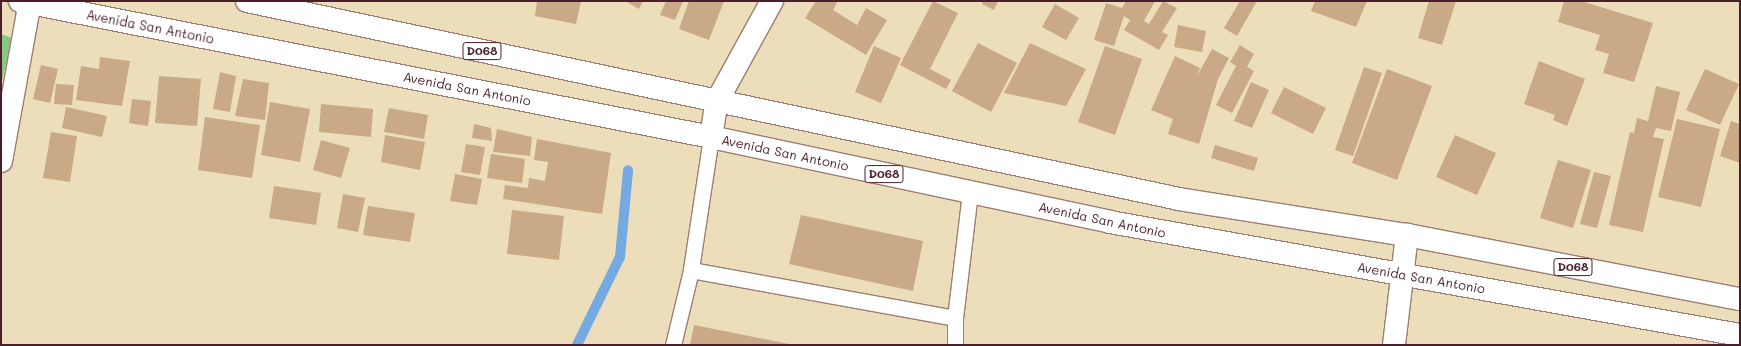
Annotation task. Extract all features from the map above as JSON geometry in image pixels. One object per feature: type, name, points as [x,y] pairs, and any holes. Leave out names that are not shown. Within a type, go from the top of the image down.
[{"type":"main road","name":"D068","points":[[247,1],[1179,199],[1407,235],[1740,299]]},
{"type":"main road","points":[[711,137],[717,101],[772,1]]},
{"type":"main road","points":[[1,161],[27,2]]},
{"type":"main road","name":"Avenida San Antonio","points":[[27,2],[711,137],[1110,222],[1740,336]]},
{"type":"main road","points":[[1394,345],[1404,275],[1407,235]]},
{"type":"lane","points":[[673,345],[691,270],[711,137]]},
{"type":"lane","points":[[955,345],[955,318],[970,192]]},
{"type":"lane","points":[[691,270],[955,318]]},
{"type":"green space","points":[[1,34],[12,38],[1,85]]},
{"type":"building","points":[[537,1],[581,1],[576,24],[535,16]]},
{"type":"building","points":[[625,1],[643,1],[639,9]]},
{"type":"building","points":[[666,1],[683,1],[675,20],[660,15]]},
{"type":"building","points":[[689,1],[724,1],[709,40],[679,29]]},
{"type":"building","points":[[816,1],[838,1],[833,10],[857,25],[866,8],[887,20],[866,55],[805,18]]},
{"type":"building","points":[[933,1],[958,13],[930,69],[951,80],[946,89],[900,65]]},
{"type":"building","points":[[983,1],[998,1],[994,10],[982,4]]},
{"type":"building","points":[[1126,1],[1155,1],[1144,21],[1149,24],[1163,1],[1177,8],[1162,32],[1168,35],[1159,50],[1124,30],[1130,20],[1124,16],[1114,46],[1094,40],[1106,3],[1122,8]]},
{"type":"building","points":[[1240,1],[1257,1],[1237,36],[1224,28]]},
{"type":"building","points":[[1315,1],[1367,1],[1356,27],[1311,11]]},
{"type":"building","points":[[1429,1],[1456,1],[1442,45],[1418,38]]},
{"type":"building","points":[[1564,1],[1581,1],[1653,23],[1634,82],[1603,73],[1609,54],[1595,50],[1600,35],[1558,22]]},
{"type":"building","points":[[1055,4],[1079,18],[1066,40],[1042,27]]},
{"type":"building","points":[[1178,25],[1206,31],[1202,52],[1174,47]]},
{"type":"building","points":[[978,43],[1017,63],[991,112],[952,91]]},
{"type":"building","points":[[1030,43],[1086,69],[1066,106],[1004,93]]},
{"type":"building","points":[[1240,45],[1254,54],[1247,67],[1254,71],[1232,113],[1216,105],[1236,66],[1230,62]]},
{"type":"building","points":[[874,46],[901,58],[881,103],[855,92]]},
{"type":"building","points":[[1105,46],[1142,59],[1115,135],[1078,122]]},
{"type":"building","points":[[1212,49],[1229,58],[1218,79],[1199,144],[1168,134],[1173,119],[1151,110],[1175,56],[1200,68],[1197,76]]},
{"type":"building","points":[[100,57],[130,61],[122,106],[76,100],[81,66],[99,69]]},
{"type":"building","points":[[1539,61],[1585,79],[1567,126],[1553,120],[1555,115],[1524,104]]},
{"type":"building","points":[[41,65],[58,69],[50,103],[33,99]]},
{"type":"building","points":[[1364,67],[1382,73],[1353,156],[1335,150]]},
{"type":"building","points":[[1387,69],[1432,86],[1397,180],[1352,163]]},
{"type":"building","points":[[1705,69],[1739,84],[1720,125],[1686,110]]},
{"type":"building","points":[[220,72],[236,76],[230,112],[213,109]]},
{"type":"building","points":[[159,76],[201,79],[197,126],[155,123]]},
{"type":"building","points":[[243,79],[269,83],[265,120],[235,116]]},
{"type":"building","points":[[1251,82],[1269,90],[1252,128],[1234,121]]},
{"type":"building","points":[[56,84],[74,85],[72,105],[54,104]]},
{"type":"building","points":[[1656,86],[1680,92],[1671,131],[1656,128],[1653,137],[1664,139],[1643,232],[1609,225],[1630,132],[1634,133],[1637,118],[1648,121]]},
{"type":"building","points":[[1284,87],[1326,108],[1313,134],[1271,113]]},
{"type":"building","points":[[132,99],[151,101],[148,126],[129,123]]},
{"type":"building","points":[[270,102],[310,109],[300,162],[261,155]]},
{"type":"building","points":[[321,104],[373,109],[371,137],[319,132]]},
{"type":"building","points":[[66,107],[107,116],[102,137],[62,128]]},
{"type":"building","points":[[389,108],[428,115],[424,139],[384,132]]},
{"type":"building","points":[[205,117],[260,125],[252,178],[198,170]]},
{"type":"building","points":[[1677,119],[1720,129],[1701,207],[1658,197]]},
{"type":"building","points":[[1731,121],[1740,124],[1740,163],[1720,156]]},
{"type":"building","points":[[474,124],[491,128],[492,141],[472,138]]},
{"type":"building","points":[[497,129],[532,137],[530,156],[493,152]]},
{"type":"building","points":[[51,132],[77,136],[70,182],[43,178]]},
{"type":"building","points":[[385,135],[425,142],[420,170],[381,162]]},
{"type":"building","points":[[1455,135],[1496,153],[1477,195],[1436,177]]},
{"type":"building","points":[[537,139],[611,153],[602,214],[503,199],[505,185],[528,188],[529,178],[545,181],[548,162],[534,160]]},
{"type":"building","points":[[321,140],[350,148],[341,178],[313,170]]},
{"type":"building","points":[[466,144],[485,147],[480,175],[461,172]]},
{"type":"building","points":[[1215,145],[1258,158],[1254,171],[1211,158]]},
{"type":"building","points":[[491,154],[525,159],[522,183],[487,178]]},
{"type":"building","points":[[1558,160],[1591,170],[1573,228],[1540,218]]},
{"type":"building","points":[[1594,172],[1611,176],[1597,228],[1580,224]]},
{"type":"building","points":[[455,174],[482,179],[477,205],[450,201]]},
{"type":"building","points":[[274,186],[321,193],[316,225],[269,218]]},
{"type":"building","points":[[343,194],[365,198],[358,232],[337,228]]},
{"type":"building","points":[[368,206],[415,213],[410,242],[363,235]]},
{"type":"building","points":[[512,210],[564,216],[559,260],[507,254]]},
{"type":"building","points":[[801,215],[923,241],[913,291],[789,264]]},
{"type":"building","points":[[694,325],[789,344],[789,345],[690,345]]},
{"type":"waterway","points":[[577,345],[620,257],[628,170]]}]
